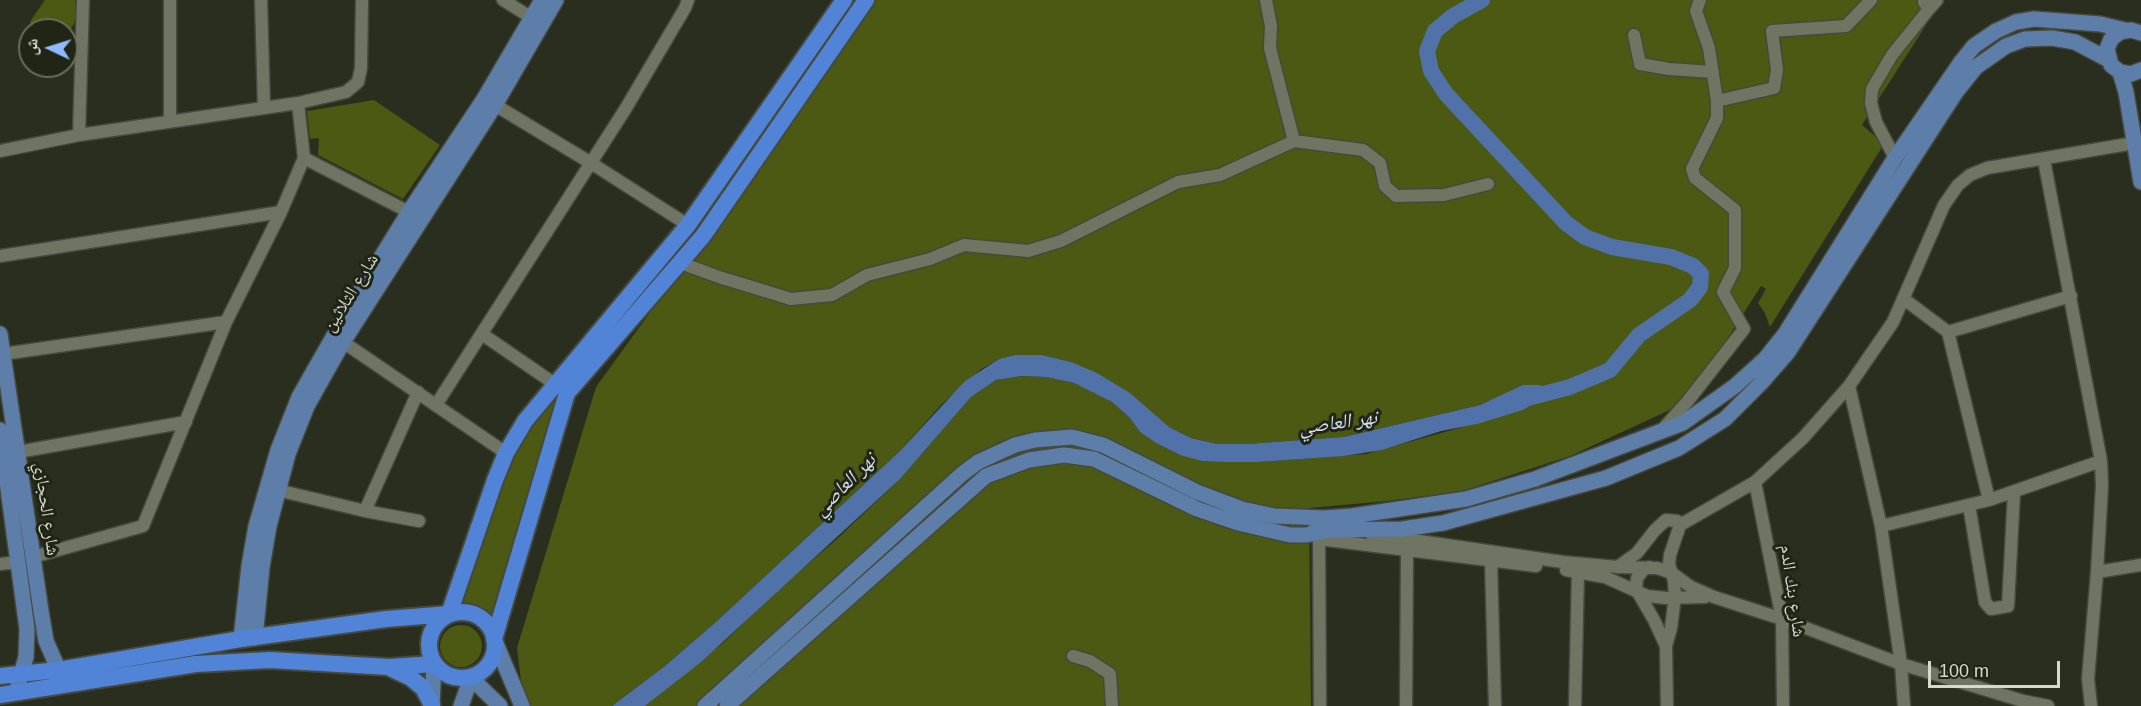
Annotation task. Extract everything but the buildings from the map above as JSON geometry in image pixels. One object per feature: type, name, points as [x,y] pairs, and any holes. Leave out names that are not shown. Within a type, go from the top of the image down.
[{"type":"highway","points":[[494,639],[562,389],[688,225],[843,0]]},
{"type":"highway","points":[[0,695],[20,692],[59,678],[248,638],[386,619],[449,614],[465,612],[481,618],[492,630],[494,655],[485,669],[471,678],[462,679],[446,675],[434,664],[428,648],[435,624],[449,614],[506,453],[525,421],[562,389],[681,263],[703,236],[866,0]]},
{"type":"highway","points":[[0,676],[21,673],[59,678],[196,664],[270,660],[389,667],[434,664]]},
{"type":"highway","points":[[389,667],[411,678],[423,688],[432,705]]},
{"type":"main road","points":[[248,638],[249,566],[256,526],[278,450],[299,397],[353,315],[410,212],[484,99],[542,0]]},
{"type":"main road","name":"شارع الثلاثين","points":[[248,638],[277,490],[304,414],[343,342],[353,315],[495,105],[556,0]]},
{"type":"main road","points":[[727,706],[986,476],[1029,460],[1064,455],[1094,459],[1197,509],[1238,523],[1290,535],[1329,530],[1466,499],[1535,479],[1683,423],[1712,404],[1765,359],[1785,334],[1895,158],[1974,46],[1996,31],[2016,22],[2034,19],[2100,24],[2141,33]]},
{"type":"main road","points":[[2109,60],[2107,49],[2111,39],[2125,30]]},
{"type":"main road","points":[[1355,523],[1413,540],[1443,523],[1606,478],[1678,448],[1725,418],[1761,384],[1788,352],[1956,92],[1976,67],[2006,46],[2025,39],[2052,38],[2075,42],[2109,60],[2120,72],[2126,92],[2141,182]]},
{"type":"main road","points":[[2120,72],[2131,74],[2141,70]]},
{"type":"main road","name":"شارع الحجازي","points":[[0,334],[18,452],[26,560],[46,641],[59,678]]},
{"type":"main road","points":[[0,430],[26,560],[26,657],[18,682],[20,692]]},
{"type":"main road","points":[[705,706],[962,474],[978,462],[1016,445],[1072,437],[1103,445],[1197,492],[1242,509],[1275,516],[1316,530]]},
{"type":"main road","points":[[494,639],[522,706]]},
{"type":"main road","points":[[432,705],[434,664]]},
{"type":"main road","points":[[461,706],[471,678],[500,706]]},
{"type":"street","points":[[79,135],[83,0]]},
{"type":"street","points":[[170,0],[170,121]]},
{"type":"street","points":[[261,0],[264,107]]},
{"type":"street","points":[[0,151],[79,135],[298,103],[346,92],[358,82],[361,69],[362,0]]},
{"type":"street","points":[[503,0],[532,18]]},
{"type":"street","points":[[436,405],[626,108],[688,0]]},
{"type":"street","points":[[1266,0],[1271,26],[1270,48],[1294,141]]},
{"type":"street","points":[[1659,433],[1687,402],[1744,329],[1723,292],[1735,268],[1735,210],[1695,178],[1692,169],[1717,118],[1717,101],[1709,48],[1696,11],[1700,0]]},
{"type":"street","points":[[1717,101],[1774,88],[1777,70],[1772,31],[1845,26],[1871,0]]},
{"type":"street","points":[[1895,158],[1876,122],[1871,103],[1872,89],[1892,56],[1930,4]]},
{"type":"street","points":[[1634,35],[1641,64],[1669,69],[1713,72]]},
{"type":"street","points":[[0,564],[26,560],[143,526],[226,322],[281,212],[304,158],[298,103]]},
{"type":"street","points":[[495,105],[688,225]]},
{"type":"street","points":[[681,263],[791,299],[832,295],[867,275],[930,260],[964,246],[1028,251],[1061,241],[1178,182],[1220,175],[1294,141],[1363,150],[1380,163],[1385,186],[1396,196],[1444,195],[1488,184]]},
{"type":"street","points":[[1667,706],[1666,646],[1675,597],[1670,555],[1680,525],[1755,482],[1803,438],[1849,386],[1879,345],[1904,299],[1944,205],[1958,185],[1970,175],[1987,168],[2134,143]]},
{"type":"street","points":[[304,158],[410,212]]},
{"type":"street","points":[[2044,160],[2101,461],[2102,486],[2097,572],[2088,679],[2091,706]]},
{"type":"street","points":[[0,256],[281,212]]},
{"type":"street","points":[[1948,332],[2071,296]]},
{"type":"street","points":[[1904,299],[1948,332],[1989,500]]},
{"type":"street","points":[[3,354],[226,322]]},
{"type":"street","points":[[482,334],[562,389]]},
{"type":"street","points":[[343,342],[506,453]]},
{"type":"street","points":[[1849,386],[1881,526],[1901,664],[1904,706]]},
{"type":"street","points":[[365,511],[418,392]]},
{"type":"street","points":[[18,452],[186,422]]},
{"type":"street","points":[[1881,526],[1989,500],[2101,461]]},
{"type":"street","name":"شارع بنك الدم","points":[[1755,482],[1782,619],[1783,706]]},
{"type":"street","points":[[277,490],[419,522]]},
{"type":"street","points":[[1969,505],[1985,602],[1991,609],[2008,606],[2014,492]]},
{"type":"street","points":[[1618,567],[1637,553],[1666,520],[1677,521],[1680,525]]},
{"type":"street","points":[[1320,706],[1316,530],[1413,540],[1563,562],[1649,567],[1671,573],[1691,587],[1714,597],[1782,619],[1901,664],[2028,703],[2048,706]]},
{"type":"street","points":[[1413,540],[1491,561],[1578,572],[1605,578],[1638,594],[1657,598],[1714,597]]},
{"type":"street","points":[[1406,706],[1413,540]]},
{"type":"street","points":[[1491,561],[1495,706]]},
{"type":"street","points":[[2097,572],[2141,565]]},
{"type":"street","points":[[1649,567],[1644,569],[1637,578],[1636,589],[1666,646]]},
{"type":"street","points":[[1575,706],[1578,572]]},
{"type":"street","points":[[1072,656],[1090,661],[1110,674],[1112,706]]},
{"type":"green space","points":[[45,0],[75,0],[77,10],[75,18],[32,18]]},
{"type":"green space","points":[[876,0],[1942,0],[1862,125],[1884,144],[1770,327],[1758,303],[1766,289],[1761,286],[1687,402],[1570,456],[1462,491],[1309,508],[1311,706],[645,706],[725,641],[777,591],[838,538],[900,479],[971,397],[996,380],[1022,376],[1046,377],[1074,383],[1112,402],[1130,418],[1140,432],[1156,443],[1180,455],[1225,462],[1258,462],[1366,454],[1523,410],[1542,399],[1514,389],[1480,405],[1344,437],[1217,444],[1191,438],[1169,427],[1071,362],[1042,355],[1015,355],[999,359],[980,370],[941,405],[901,450],[717,621],[665,666],[612,706],[524,706],[517,648],[596,387]]},
{"type":"green space","points":[[374,100],[440,145],[403,199],[318,155],[319,138],[310,139],[307,111]]},
{"type":"green space","points":[[557,394],[560,395],[492,626],[470,609],[460,608],[499,491],[521,443]]},
{"type":"green space","points":[[461,625],[476,631],[482,646],[476,661],[461,667],[446,661],[440,646],[446,631]]},
{"type":"water","name":"نهر العاصي","points":[[1015,355],[1042,355],[1071,362],[1097,373],[1130,393],[1169,427],[1191,438],[1217,444],[1344,437],[1480,405],[1523,385],[1540,385],[1547,391],[1542,399],[1523,410],[1477,424],[1441,431],[1382,450],[1344,456],[1225,462],[1202,461],[1180,455],[1156,443],[1140,432],[1130,418],[1112,402],[1074,383],[1046,377],[1022,376],[996,380],[971,397],[900,479],[701,662],[645,706],[612,706],[665,666],[717,621],[901,450],[965,381],[999,359]]},
{"type":"waterway","name":"نهر العاصي","points":[[1482,0],[1453,16],[1435,31],[1427,51],[1431,71],[1446,94],[1566,223],[1585,237],[1612,247],[1671,257],[1693,266],[1701,274],[1700,287],[1690,300],[1639,335],[1610,370],[1570,387],[1528,398]]}]
